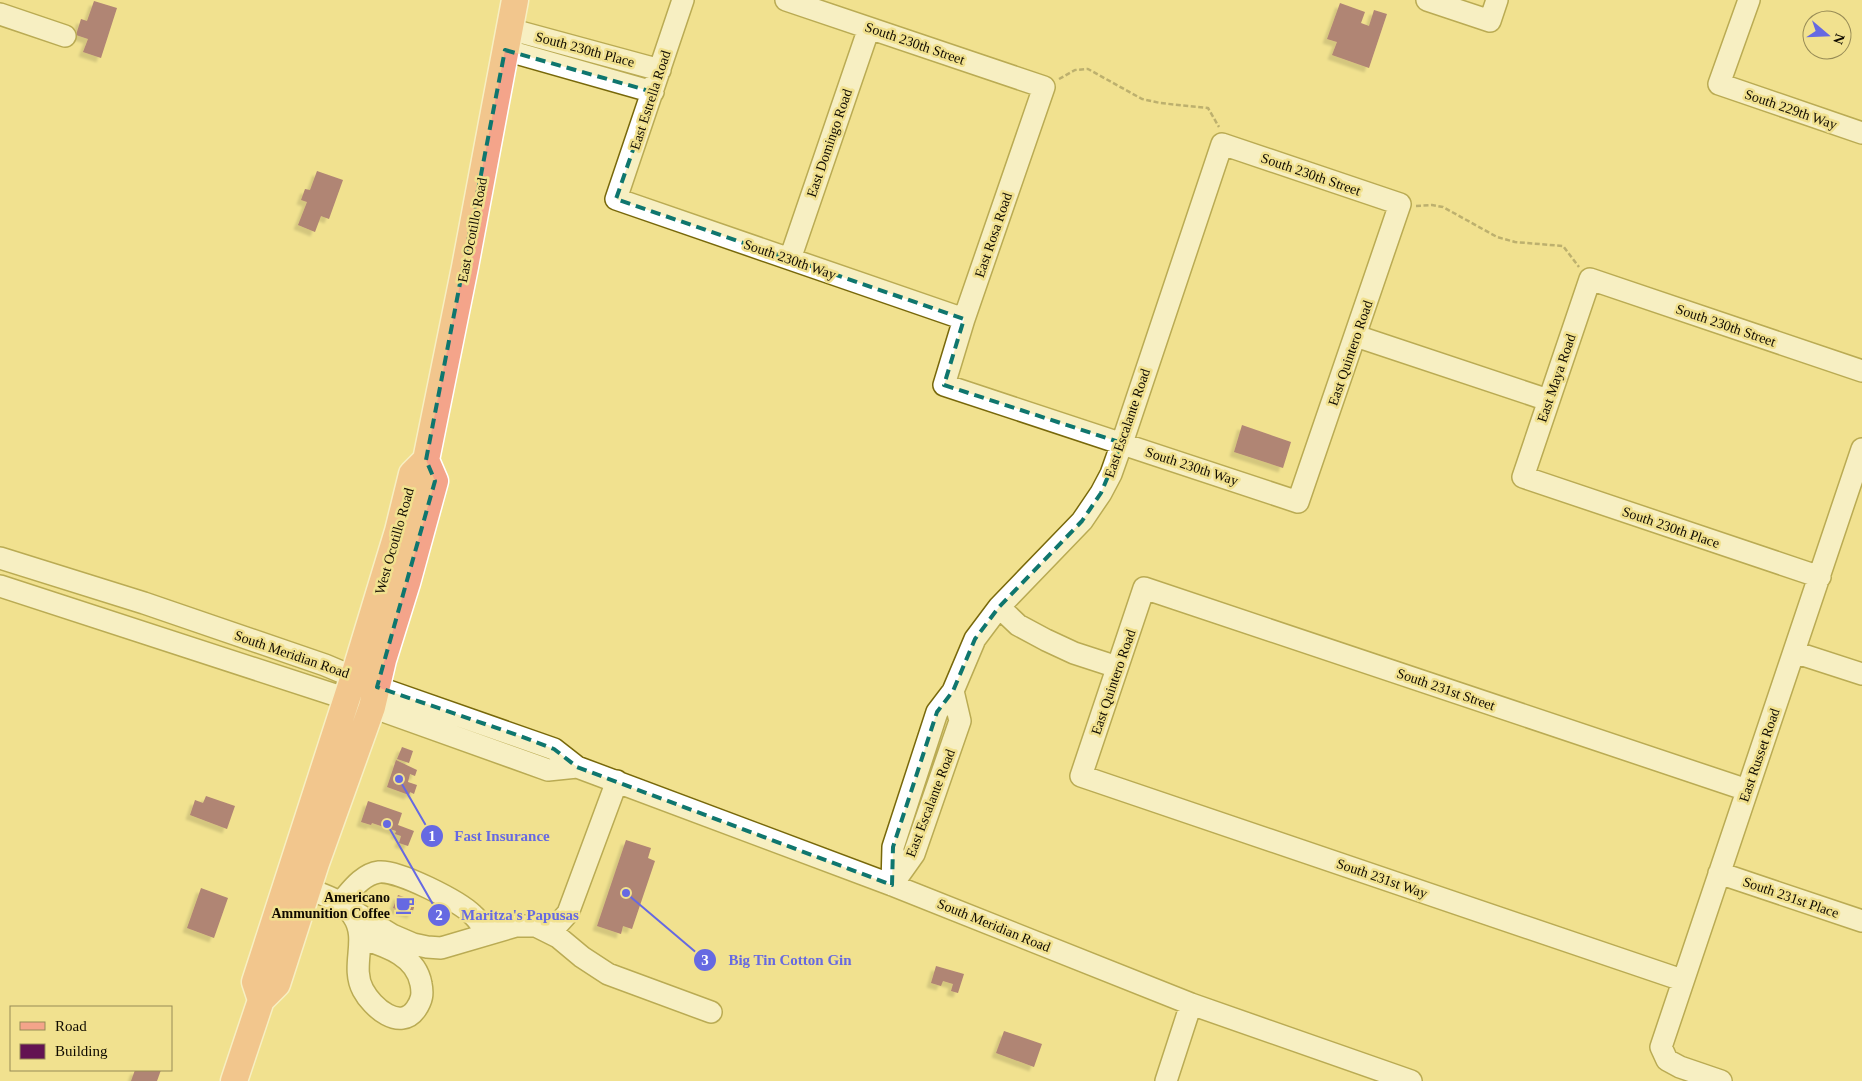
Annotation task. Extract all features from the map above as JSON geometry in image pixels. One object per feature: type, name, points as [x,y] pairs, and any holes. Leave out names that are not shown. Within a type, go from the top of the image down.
[{"type":"main road","name":"East Ocotillo Road","points":[[426,460],[465,267],[515,0]]},
{"type":"main road","name":"West Ocotillo Road","points":[[239,1079],[261,1000],[277,984],[374,697],[435,481],[426,460],[412,474],[398,531],[350,688],[255,982],[261,1000]]},
{"type":"street","name":"East Estrella Road","points":[[616,200],[683,0]]},
{"type":"street","name":"South 230th Street","points":[[786,0],[1044,87]]},
{"type":"street","points":[[1428,0],[1490,21],[1497,0]]},
{"type":"street","name":"South 229th Way","points":[[1749,0],[1719,84],[1862,133]]},
{"type":"street","points":[[0,14],[65,36]]},
{"type":"street","name":"East Domingo Road","points":[[790,259],[868,28]]},
{"type":"street","name":"South 230th Place","points":[[507,40],[660,70]]},
{"type":"street","name":"South 230th Place","points":[[507,40],[653,92]]},
{"type":"street","name":"East Rosa Road","points":[[944,385],[964,319],[1044,87]]},
{"type":"street","name":"South 230th Street","points":[[1222,144],[1400,204]]},
{"type":"street","name":"East Escalante Road","points":[[892,885],[893,846],[937,712],[953,690],[976,639],[999,608],[1082,521],[1104,487],[1122,442],[1222,144]]},
{"type":"street","name":"South 230th Way","points":[[616,200],[964,319]]},
{"type":"street","name":"East Quintero Road","points":[[1298,502],[1400,204]]},
{"type":"street","name":"South 230th Street","points":[[1590,279],[1862,371]]},
{"type":"street","name":"East Maya Road","points":[[1523,477],[1590,279]]},
{"type":"street","points":[[1356,336],[1548,400]]},
{"type":"street","name":"South 230th Way","points":[[944,385],[1122,442],[1298,502]]},
{"type":"street","name":"East Russet Road","points":[[1721,1081],[1680,1067],[1667,1060],[1661,1048],[1682,980],[1862,449]]},
{"type":"street","name":"South 230th Place","points":[[1523,477],[1820,577]]},
{"type":"street","name":"South Meridian Road","points":[[0,558],[144,603],[326,665],[350,688]]},
{"type":"street","name":"South Meridian Road","points":[[0,586],[350,688],[548,770],[577,766],[892,885],[1191,1004],[1411,1081]]},
{"type":"street","name":"East Quintero Road","points":[[1081,776],[1144,588]]},
{"type":"street","name":"South 231st Street","points":[[1144,588],[1747,790]]},
{"type":"street","points":[[999,608],[1018,625],[1046,640],[1074,653],[1118,667]]},
{"type":"street","points":[[1794,652],[1862,674]]},
{"type":"street","name":"South 231st Way","points":[[1081,776],[1682,980]]},
{"type":"street","points":[[550,933],[568,912],[617,781]]},
{"type":"street","points":[[340,903],[364,878],[378,872],[394,873],[438,893],[473,915],[487,934]]},
{"type":"street","name":"South 231st Place","points":[[1719,873],[1862,921]]},
{"type":"street","points":[[308,889],[334,899],[392,935],[413,944],[427,947],[441,948],[516,926],[536,926],[558,937],[594,967],[608,974],[711,1012]]},
{"type":"street","points":[[340,903],[353,916],[361,938]]},
{"type":"street","points":[[1166,1081],[1191,1004]]},
{"type":"path","points":[[1044,87],[1075,70],[1088,69],[1142,99],[1160,104],[1208,108],[1219,124],[1222,144]]},
{"type":"path","points":[[1400,204],[1412,206],[1432,204],[1443,207],[1497,237],[1516,242],[1563,246],[1574,262],[1590,279]]},
{"type":"highlighted area","points":[[505,50],[653,92],[616,199],[964,319],[944,385],[1122,443],[1101,493],[1082,521],[999,607],[975,639],[953,691],[937,712],[893,847],[892,885],[577,767],[554,749],[377,687],[435,481],[426,460]]},
{"type":"building","points":[[94,1],[117,8],[101,58],[83,52],[88,39],[76,35],[81,19],[87,21]]},
{"type":"building","points":[[1340,3],[1365,12],[1361,23],[1369,26],[1374,10],[1387,14],[1369,68],[1332,55],[1337,42],[1327,39]]},
{"type":"building","points":[[317,171],[343,180],[329,219],[321,216],[315,232],[298,225],[307,202],[301,200],[305,189],[310,190]]},
{"type":"building","points":[[1242,425],[1291,442],[1283,468],[1234,452]]},
{"type":"building","points":[[402,747],[413,751],[409,763],[397,759]]},
{"type":"building","points":[[396,760],[417,770],[415,776],[410,774],[408,782],[417,785],[414,794],[410,792],[409,795],[387,787]]},
{"type":"building","points":[[206,796],[235,806],[227,829],[190,815],[195,800],[203,803]]},
{"type":"building","points":[[368,801],[402,813],[398,825],[414,831],[408,846],[399,843],[401,836],[395,834],[396,831],[372,823],[371,825],[361,822]]},
{"type":"building","points":[[626,840],[651,848],[648,858],[655,861],[632,929],[623,926],[621,934],[597,926]]},
{"type":"building","points":[[201,888],[228,898],[214,938],[187,928]]},
{"type":"building","name":"Americano Ammunition Coffee","points":[[398,895],[416,901],[412,914],[393,908]]},
{"type":"building","points":[[936,966],[964,974],[958,993],[951,991],[953,984],[943,981],[941,986],[931,983]]},
{"type":"building","points":[[1004,1031],[1042,1044],[1034,1067],[996,1053]]},
{"type":"building","points":[[135,1071],[161,1071],[157,1081],[131,1081]]},
{"type":"place","name":"Fast Insurance","points":[[399,779]]},
{"type":"place","name":"Maritza's Papusas","points":[[387,824]]},
{"type":"place","name":"Big Tin Cotton Gin","points":[[626,893]]},
{"type":"place","name":"Americano Ammunition Coffee","points":[[405,905]]}]
